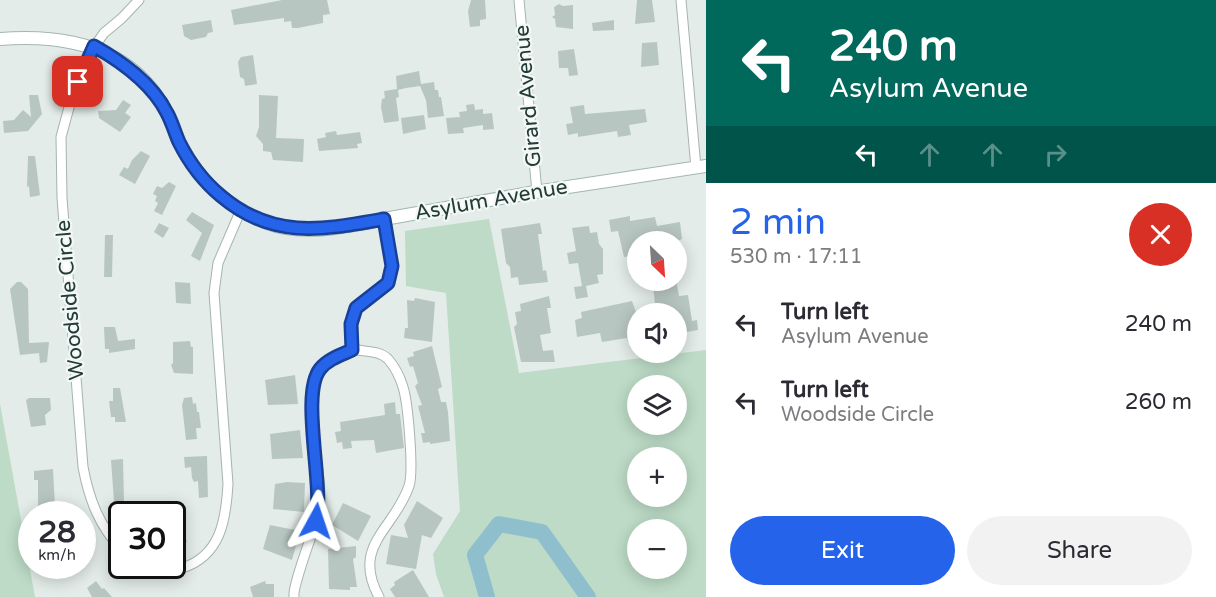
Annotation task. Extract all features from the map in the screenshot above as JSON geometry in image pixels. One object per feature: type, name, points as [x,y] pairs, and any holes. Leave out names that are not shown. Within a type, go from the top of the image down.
[{"type":"main road","name":"Asylum Avenue","points":[[0,39],[57,38],[94,46],[116,60],[149,87],[167,112],[180,143],[195,168],[210,187],[240,212],[269,225],[296,229],[338,227],[537,192],[701,167]]},
{"type":"street","name":"Woodside Circle","points":[[108,534],[95,510],[83,467],[62,198],[61,137],[65,116],[94,46],[104,33],[139,0]]},
{"type":"street","name":"Girard Avenue","points":[[519,0],[537,192]]},
{"type":"street","points":[[681,0],[701,167]]},
{"type":"street","points":[[186,566],[194,564],[209,552],[220,533],[226,510],[228,484],[214,293],[218,263],[240,212]]},
{"type":"street","points":[[352,350],[351,324],[356,308],[388,283],[392,266],[384,219]]},
{"type":"street","points":[[294,597],[319,507],[312,388],[319,370],[332,359],[352,350],[381,353],[387,359],[404,389],[408,420],[409,485],[373,544],[371,553],[371,581],[379,597]]},
{"type":"green space","points":[[489,219],[519,373],[627,360],[627,363],[687,363],[687,352],[706,350],[706,597],[444,597],[436,574],[433,554],[460,511],[446,293],[406,286],[405,231]]},
{"type":"green space","points":[[0,404],[18,503],[18,579],[32,579],[35,597],[0,597]]},
{"type":"building","points":[[282,0],[327,0],[330,14],[323,15],[323,23],[298,28],[292,28],[291,21],[284,22],[284,18],[234,25],[231,10]]},
{"type":"building","points":[[471,0],[485,0],[486,19],[480,20],[480,26],[470,27],[468,11]]},
{"type":"building","points":[[637,0],[652,0],[655,22],[635,24]]},
{"type":"building","points":[[559,4],[573,5],[573,29],[556,27],[555,19],[552,17],[555,15],[554,7]]},
{"type":"building","points":[[211,20],[213,32],[208,33],[206,37],[191,40],[184,36],[182,25]]},
{"type":"building","points":[[614,20],[614,30],[593,31],[592,23]]},
{"type":"building","points":[[657,42],[659,65],[641,67],[642,43]]},
{"type":"building","points":[[574,49],[578,75],[569,76],[568,68],[559,68],[558,51]]},
{"type":"building","points":[[253,55],[257,84],[245,86],[244,79],[240,77],[238,62],[241,57]]},
{"type":"building","points":[[419,71],[421,84],[434,82],[435,90],[438,90],[439,97],[441,97],[444,116],[428,118],[426,100],[420,86],[398,90],[399,97],[396,98],[399,121],[384,123],[381,107],[382,99],[385,98],[384,91],[397,89],[396,76]]},
{"type":"building","points":[[29,95],[38,95],[42,114],[28,131],[4,133],[3,121],[14,120],[23,110],[31,117]]},
{"type":"building","points":[[259,95],[278,96],[276,138],[304,139],[303,162],[273,160],[271,152],[263,151],[263,144],[256,136],[259,127]]},
{"type":"building","points":[[123,100],[131,105],[125,113],[131,117],[120,132],[99,118],[98,111],[116,110]]},
{"type":"building","points":[[474,104],[475,110],[483,109],[483,114],[492,113],[494,129],[483,130],[483,125],[463,128],[464,133],[448,134],[446,118],[460,117],[459,112],[467,111],[466,105]]},
{"type":"building","points":[[584,105],[585,114],[645,109],[647,122],[629,125],[631,135],[618,137],[617,131],[578,137],[578,133],[568,135],[566,124],[573,123],[570,107]]},
{"type":"building","points":[[424,115],[426,129],[403,134],[401,118]]},
{"type":"building","points":[[336,131],[337,135],[360,132],[362,143],[357,144],[358,148],[319,151],[317,139],[326,137],[325,133]]},
{"type":"building","points":[[141,151],[150,156],[135,184],[119,175],[124,167],[128,169],[132,160]]},
{"type":"building","points":[[28,156],[35,156],[40,195],[30,197],[29,186],[27,187]]},
{"type":"building","points":[[169,182],[176,186],[162,215],[154,211],[158,203],[155,201],[157,196],[153,194],[157,186],[162,188]]},
{"type":"building","points":[[192,212],[214,225],[200,261],[191,256],[202,233],[186,220]]},
{"type":"building","points":[[630,216],[630,221],[655,217],[657,226],[680,222],[681,231],[627,231],[627,257],[624,257],[618,231],[611,232],[609,220]]},
{"type":"building","points":[[159,223],[169,228],[163,238],[154,232]]},
{"type":"building","points":[[540,223],[542,234],[538,234],[543,271],[546,270],[548,282],[519,285],[518,277],[511,278],[510,267],[506,263],[501,229]]},
{"type":"building","points":[[589,226],[590,233],[597,232],[599,244],[603,249],[603,274],[597,275],[599,283],[586,286],[588,297],[576,299],[574,287],[582,286],[578,263],[569,264],[567,253],[576,251],[572,228]]},
{"type":"building","points":[[105,235],[113,235],[112,277],[104,277]]},
{"type":"building","points":[[17,282],[21,282],[28,289],[29,343],[49,342],[47,362],[40,363],[39,353],[20,355],[10,289]]},
{"type":"building","points":[[175,282],[190,283],[191,304],[176,303]]},
{"type":"building","points":[[654,291],[678,291],[679,296],[688,295],[692,321],[697,320],[698,330],[687,332],[687,303],[655,303]]},
{"type":"building","points":[[549,296],[551,308],[547,308],[551,333],[540,335],[543,351],[553,350],[555,362],[521,362],[514,327],[517,324],[515,312],[521,311],[520,304]]},
{"type":"building","points":[[415,298],[435,302],[432,342],[404,338],[405,328],[408,328],[407,300],[414,301]]},
{"type":"building","points":[[632,301],[633,303],[627,303],[627,338],[602,342],[600,333],[577,337],[575,320],[582,318],[581,312]]},
{"type":"building","points":[[104,327],[115,327],[118,341],[135,339],[135,349],[109,353],[109,349],[105,349]]},
{"type":"building","points":[[190,341],[193,347],[193,374],[174,373],[171,365],[173,363],[173,342]]},
{"type":"building","points":[[432,346],[442,387],[438,389],[441,402],[446,402],[448,412],[450,441],[430,444],[430,442],[423,443],[421,433],[425,433],[418,406],[422,405],[415,386],[418,383],[413,366],[410,367],[407,358],[414,356],[413,352]]},
{"type":"building","points":[[295,375],[298,404],[268,405],[265,380]]},
{"type":"building","points":[[113,388],[120,388],[126,422],[115,422],[115,417],[111,417],[109,401],[113,401]]},
{"type":"building","points":[[192,397],[193,404],[196,403],[197,412],[199,412],[201,428],[196,428],[197,439],[186,440],[182,405],[184,398]]},
{"type":"building","points":[[50,398],[51,410],[45,415],[46,425],[31,427],[26,400]]},
{"type":"building","points":[[395,402],[396,414],[400,414],[404,448],[376,453],[374,440],[351,441],[352,448],[343,449],[342,442],[337,443],[335,432],[341,431],[340,422],[385,415],[384,404]]},
{"type":"building","points":[[300,430],[303,458],[272,459],[270,434]]},
{"type":"building","points":[[207,456],[208,497],[199,498],[198,481],[194,482],[192,478],[191,467],[185,468],[184,457]]},
{"type":"building","points":[[123,459],[124,501],[114,501],[111,460]]},
{"type":"building","points":[[53,469],[55,501],[38,501],[38,480],[34,480],[34,471]]},
{"type":"building","points":[[305,483],[304,512],[273,509],[275,484]]},
{"type":"building","points":[[417,501],[443,518],[431,538],[422,535],[416,569],[386,564],[391,535],[408,538],[404,525]]},
{"type":"building","points":[[343,503],[371,516],[358,541],[332,525]]},
{"type":"building","points":[[270,525],[300,531],[292,560],[263,549]]},
{"type":"building","points":[[356,546],[356,557],[353,559],[357,587],[350,587],[350,590],[329,589],[328,549]]},
{"type":"building","points":[[413,570],[429,597],[395,597],[390,589],[395,585],[394,582]]},
{"type":"building","points":[[96,581],[112,597],[92,597],[87,588]]},
{"type":"building","points":[[265,581],[266,584],[274,584],[274,597],[253,597],[250,587]]},
{"type":"waterway","points":[[487,597],[475,555],[499,524],[542,532],[588,597]]},
{"type":"route","points":[[78,82],[94,46],[116,60],[149,87],[167,112],[180,143],[195,168],[210,187],[240,212],[269,225],[296,229],[338,227],[384,219],[391,246],[392,266],[388,283],[356,308],[351,324],[352,350],[332,359],[319,370],[312,388],[319,492],[316,521]]}]
